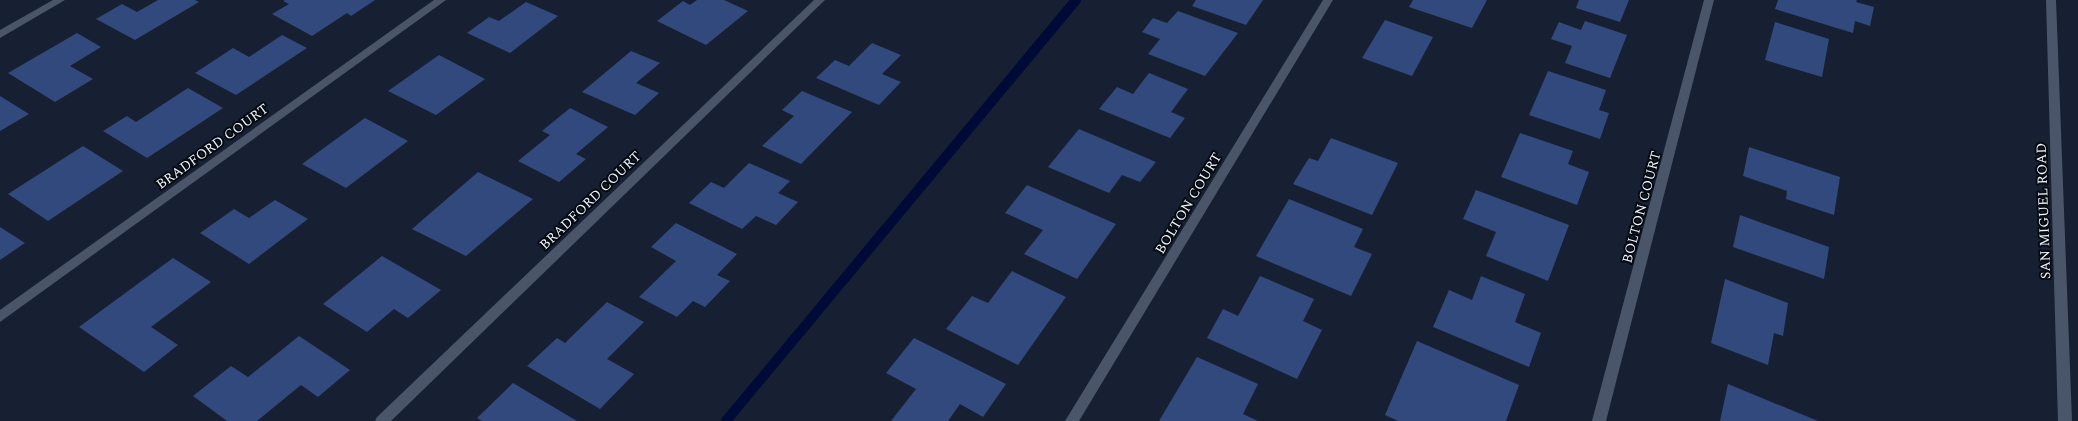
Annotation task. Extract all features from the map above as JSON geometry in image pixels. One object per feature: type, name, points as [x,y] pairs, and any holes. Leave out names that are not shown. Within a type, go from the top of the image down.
[{"type":"street","points":[[0,35],[60,0]]},
{"type":"street","name":"BRADFORD COURT","points":[[0,317],[441,0]]},
{"type":"street","name":"BRADFORD COURT","points":[[382,421],[820,0]]},
{"type":"street","name":"BOLTON COURT","points":[[1072,421],[1328,0]]},
{"type":"street","name":"BOLTON COURT","points":[[1599,421],[1709,0]]},
{"type":"street","name":"SAN MIGUEL ROAD","points":[[2051,0],[2065,421]]},
{"type":"building","points":[[158,0],[195,0],[199,2],[135,40],[96,19],[122,4],[137,12]]},
{"type":"building","points":[[375,0],[351,16],[347,13],[312,36],[272,14],[289,4],[283,1]]},
{"type":"building","points":[[697,0],[724,0],[748,11],[706,45],[657,21],[683,1],[690,5]]},
{"type":"building","points":[[1196,0],[1263,0],[1246,25],[1192,6]]},
{"type":"building","points":[[1413,0],[1487,0],[1472,28],[1409,7]]},
{"type":"building","points":[[1579,0],[1629,0],[1620,22],[1576,8]]},
{"type":"building","points":[[1778,0],[1857,0],[1856,2],[1874,7],[1870,26],[1855,21],[1853,33],[1775,9]]},
{"type":"building","points":[[526,2],[558,16],[510,53],[467,33],[489,17],[499,21]]},
{"type":"building","points":[[1178,11],[1238,33],[1205,76],[1148,54],[1160,39],[1142,32],[1153,18],[1167,23]]},
{"type":"building","points":[[1385,20],[1433,37],[1412,76],[1362,58]]},
{"type":"building","points":[[1585,21],[1627,35],[1610,78],[1565,63],[1572,46],[1551,39],[1559,22],[1581,30]]},
{"type":"building","points":[[1775,22],[1829,39],[1822,77],[1765,60]]},
{"type":"building","points":[[77,33],[101,47],[70,66],[93,79],[55,102],[8,73]]},
{"type":"building","points":[[282,35],[307,48],[236,95],[195,73],[233,48],[249,57]]},
{"type":"building","points":[[872,43],[901,55],[882,74],[901,82],[879,105],[816,78],[835,60],[849,66]]},
{"type":"building","points":[[631,51],[660,63],[636,83],[659,93],[635,115],[582,92]]},
{"type":"building","points":[[439,55],[485,79],[436,115],[388,91]]},
{"type":"building","points":[[1548,71],[1606,90],[1599,110],[1609,113],[1600,139],[1529,115]]},
{"type":"building","points":[[1149,73],[1188,89],[1171,112],[1185,118],[1170,138],[1099,109],[1117,87],[1133,94]]},
{"type":"building","points":[[188,88],[223,108],[147,158],[103,131],[127,116],[136,122]]},
{"type":"building","points":[[802,91],[852,112],[801,164],[762,146],[794,116],[782,110]]},
{"type":"building","points":[[0,96],[29,114],[0,131]]},
{"type":"building","points":[[570,108],[608,127],[576,154],[586,159],[559,182],[518,161],[550,135],[542,131]]},
{"type":"building","points":[[365,118],[408,141],[346,188],[302,164]]},
{"type":"building","points":[[1079,129],[1156,162],[1140,182],[1122,175],[1109,193],[1048,167]]},
{"type":"building","points":[[1520,133],[1573,151],[1568,164],[1589,172],[1577,205],[1501,177]]},
{"type":"building","points":[[1331,138],[1398,163],[1372,215],[1293,184],[1309,158],[1318,161]]},
{"type":"building","points":[[83,146],[123,171],[48,221],[8,194]]},
{"type":"building","points":[[1749,147],[1840,177],[1834,215],[1786,199],[1787,191],[1743,176]]},
{"type":"building","points":[[749,163],[790,181],[778,193],[798,202],[776,225],[756,216],[742,229],[689,203],[711,182],[724,188]]},
{"type":"building","points":[[478,172],[533,199],[466,256],[412,229]]},
{"type":"building","points":[[1027,185],[1116,224],[1077,279],[1024,254],[1043,230],[1005,213]]},
{"type":"building","points":[[1476,190],[1569,225],[1548,281],[1486,256],[1496,232],[1463,219]]},
{"type":"building","points":[[1289,199],[1363,229],[1354,247],[1372,254],[1351,296],[1256,256]]},
{"type":"building","points":[[275,200],[308,219],[249,264],[200,233],[234,209],[249,218]]},
{"type":"building","points":[[1740,215],[1829,247],[1824,279],[1733,247]]},
{"type":"building","points":[[676,223],[737,254],[717,275],[730,281],[705,307],[693,301],[677,317],[639,297],[676,261],[651,247]]},
{"type":"building","points":[[0,227],[25,243],[0,260]]},
{"type":"building","points":[[382,256],[441,290],[408,318],[394,309],[367,332],[323,304]]},
{"type":"building","points":[[173,258],[211,282],[151,327],[178,345],[144,372],[79,327]]},
{"type":"building","points":[[1012,271],[1066,297],[1018,365],[946,329],[972,296],[988,303]]},
{"type":"building","points":[[1260,276],[1314,299],[1303,321],[1322,330],[1297,379],[1207,338],[1223,309],[1238,316]]},
{"type":"building","points":[[1481,276],[1525,294],[1515,322],[1541,333],[1529,367],[1433,327],[1449,290],[1472,300]]},
{"type":"building","points":[[1725,279],[1788,303],[1783,336],[1774,333],[1768,365],[1711,343]]},
{"type":"building","points":[[607,302],[644,322],[607,359],[634,374],[600,409],[527,366],[557,338],[565,343]]},
{"type":"building","points":[[299,336],[350,370],[318,397],[301,385],[257,421],[227,421],[193,396],[231,366],[248,377]]},
{"type":"building","points":[[914,338],[1006,384],[983,417],[960,404],[948,421],[891,421],[916,389],[886,373]]},
{"type":"building","points":[[1417,341],[1519,385],[1506,421],[1398,421],[1385,415]]},
{"type":"building","points":[[1197,357],[1258,384],[1243,414],[1258,421],[1159,421]]},
{"type":"building","points":[[513,383],[577,421],[482,421],[477,418]]},
{"type":"building","points":[[1728,384],[1818,421],[1720,421]]},
{"type":"waterway","points":[[726,421],[1076,0]]}]
